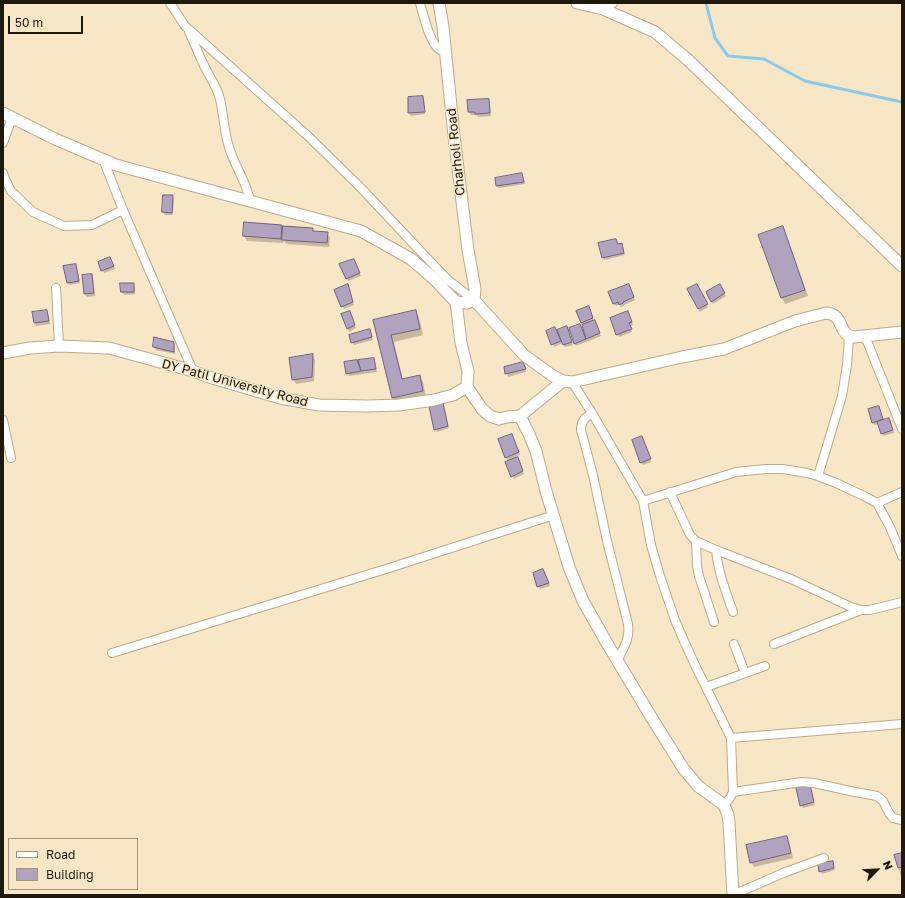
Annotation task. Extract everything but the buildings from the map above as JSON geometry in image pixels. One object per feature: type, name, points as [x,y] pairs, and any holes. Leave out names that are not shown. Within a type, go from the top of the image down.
[{"type":"street","points":[[170,3],[194,42],[202,62],[216,86],[220,96],[230,152],[245,182],[249,192],[250,201]]},
{"type":"street","points":[[420,3],[426,24],[434,43],[437,47],[446,52]]},
{"type":"street","name":"Charholi Road","points":[[439,3],[446,52],[454,136],[468,250],[475,289],[474,300]]},
{"type":"street","points":[[577,3],[603,9],[655,32],[687,59],[902,266]]},
{"type":"street","points":[[603,9],[614,3]]},
{"type":"street","points":[[185,26],[309,137],[361,188],[448,280],[474,300],[524,355],[553,376],[568,382],[592,413],[643,501],[660,576],[684,641],[731,738],[733,792],[724,805]]},
{"type":"street","points":[[3,143],[7,115],[55,139],[116,165],[361,231],[411,259],[433,278],[456,302],[461,343],[468,371],[467,387],[482,409],[490,416],[499,419],[520,416],[568,382],[724,349],[795,321],[826,313],[835,315],[846,334],[849,336],[854,337],[902,332]]},
{"type":"street","points":[[103,159],[123,210],[193,371]]},
{"type":"street","points":[[3,173],[11,190],[33,212],[64,226],[92,225],[123,210]]},
{"type":"street","points":[[56,288],[58,346]]},
{"type":"street","points":[[456,302],[466,303],[474,300]]},
{"type":"street","points":[[818,476],[842,396],[847,365],[849,336]]},
{"type":"street","points":[[865,336],[902,429]]},
{"type":"street","name":"DY Patil University Road","points":[[3,353],[30,348],[58,346],[109,348],[193,371],[280,398],[319,405],[399,405],[434,400],[453,395],[467,387]]},
{"type":"street","points":[[592,413],[583,419],[581,430],[593,475],[629,633],[628,640],[617,661]]},
{"type":"street","points":[[520,416],[536,451],[569,567],[583,601],[617,661],[683,768],[698,786],[724,805],[728,814],[729,823],[733,895],[824,858]]},
{"type":"street","points":[[3,420],[11,458]]},
{"type":"street","points":[[643,501],[736,472],[783,469],[818,476],[836,482],[877,503],[890,527],[902,556]]},
{"type":"street","points":[[670,492],[690,535],[696,541],[791,579],[851,607],[861,610],[870,610],[902,602]]},
{"type":"street","points":[[877,503],[902,492]]},
{"type":"street","points":[[112,653],[386,569],[554,515]]},
{"type":"street","points":[[696,541],[699,576],[714,622]]},
{"type":"street","points":[[716,550],[717,563],[733,612]]},
{"type":"street","points":[[774,644],[861,610]]},
{"type":"street","points":[[734,644],[744,673]]},
{"type":"street","points":[[706,687],[765,666]]},
{"type":"street","points":[[731,738],[902,724]]},
{"type":"street","points":[[733,792],[802,782],[814,783],[850,792],[877,796],[883,801],[889,813],[894,818],[902,820]]},
{"type":"waterway","points":[[706,3],[715,38],[728,56],[764,59],[805,81],[902,102]]}]
